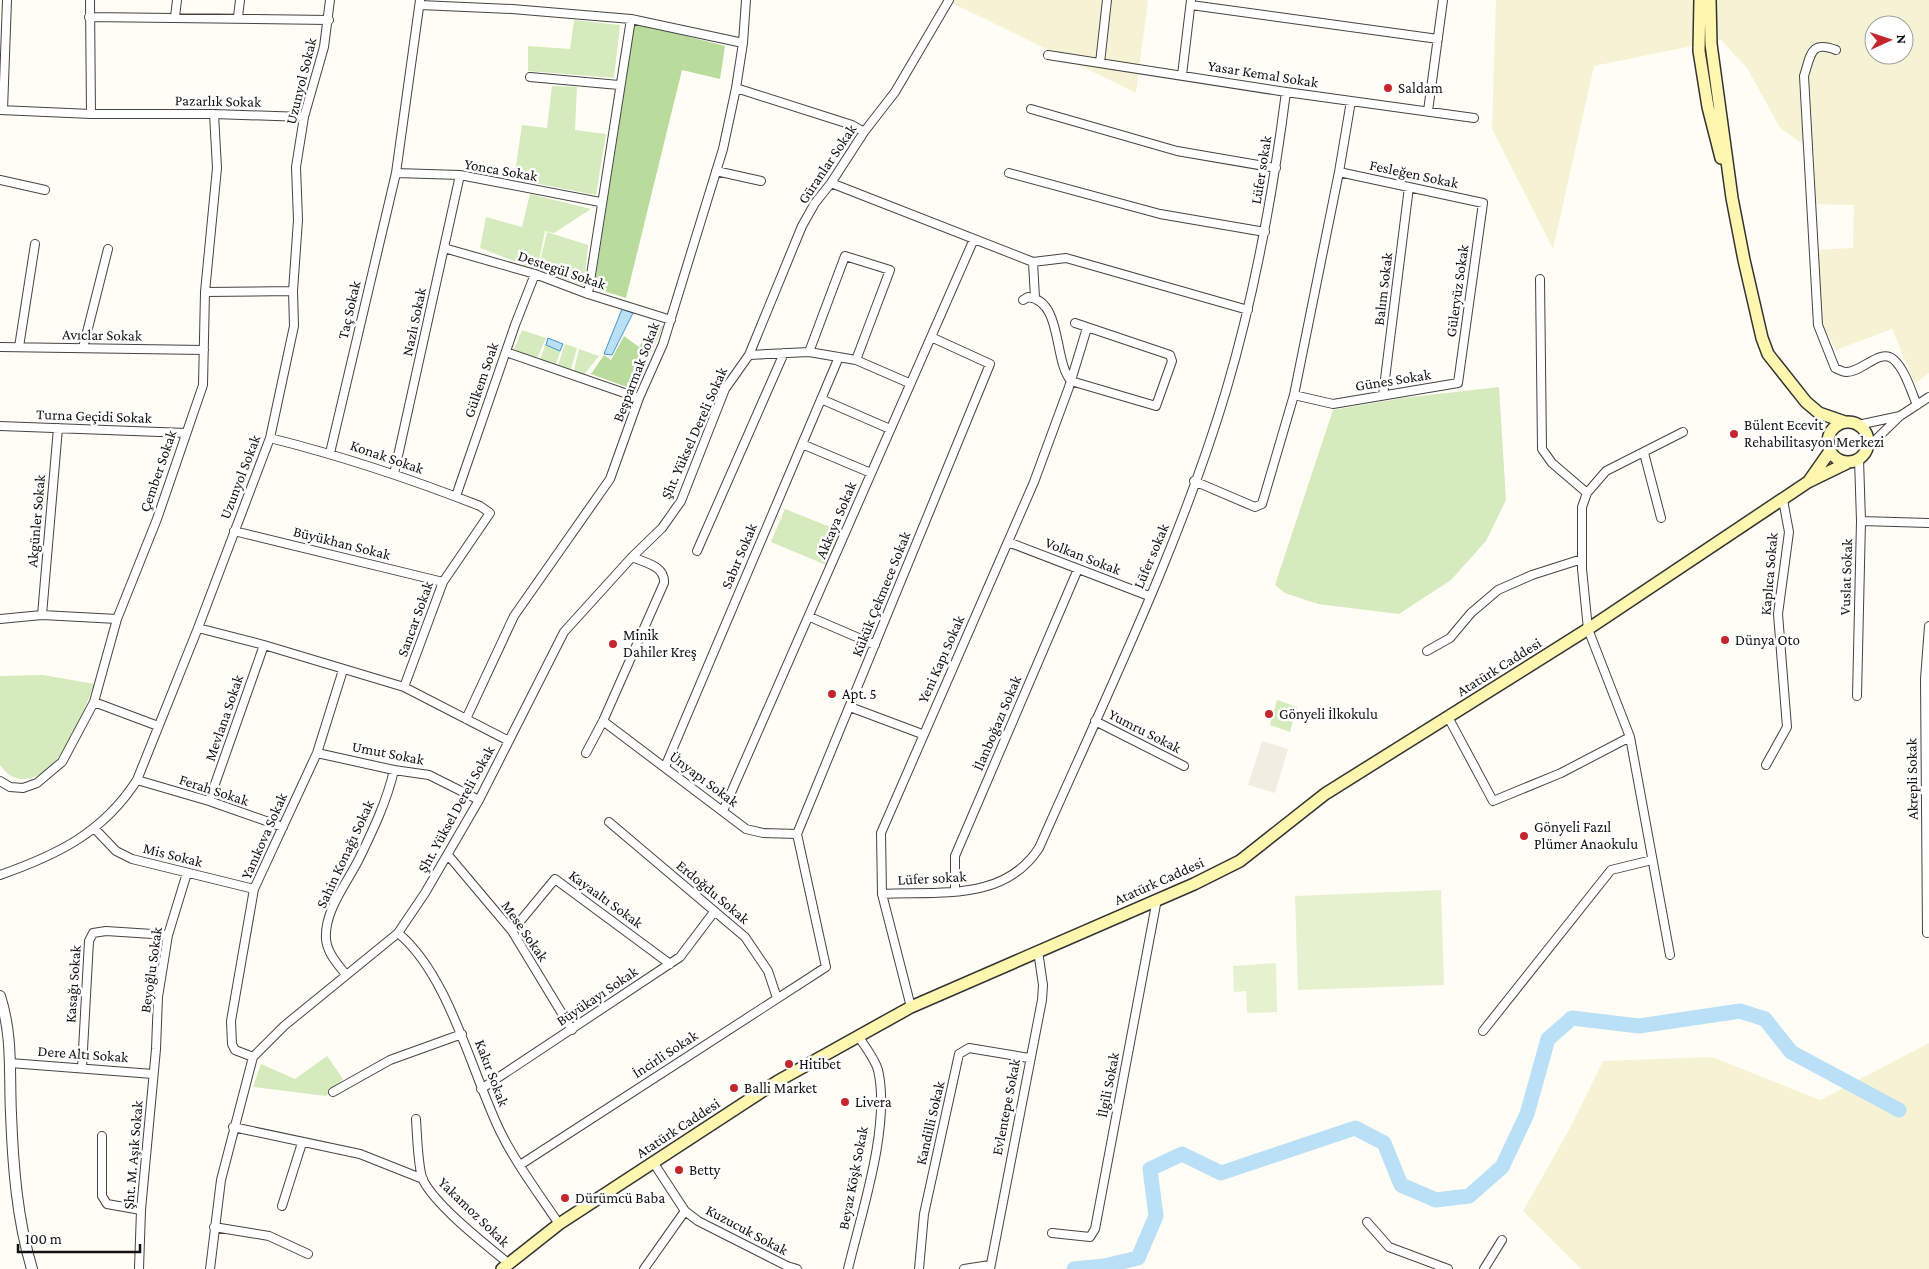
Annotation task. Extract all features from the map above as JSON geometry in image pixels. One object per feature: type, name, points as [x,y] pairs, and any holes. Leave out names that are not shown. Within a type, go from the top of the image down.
[{"type":"main road","points":[[1700,0],[1699,51],[1708,107],[1732,198],[1755,312],[1768,354],[1800,396],[1819,413],[1858,425],[1867,436],[1867,448],[1860,459],[1847,462],[1835,458],[1829,446],[1819,413]]},
{"type":"main road","points":[[1710,0],[1711,44],[1732,198]]},
{"type":"main road","points":[[1829,446],[1833,428],[1845,422]]},
{"type":"main road","name":"Atatürk Caddesi","points":[[1808,482],[1829,446]]},
{"type":"main road","name":"Atatürk Caddesi","points":[[505,1266],[559,1224],[778,1081],[911,1007],[1240,861],[1325,794],[1588,629],[1808,482],[1847,462]]},
{"type":"street","points":[[7,0],[2,110],[91,114],[90,0]]},
{"type":"street","points":[[175,17],[177,0]]},
{"type":"street","points":[[238,17],[240,0]]},
{"type":"street","name":"Uzunyol Sokak","points":[[0,875],[59,851],[95,830],[128,795],[137,780],[198,628],[270,438],[294,326],[293,291],[298,220],[296,167],[304,117],[324,47],[330,0]]},
{"type":"street","points":[[512,9],[513,0]]},
{"type":"street","name":"Beşparmak Sokak","points":[[466,719],[514,616],[610,479],[639,398],[663,344],[716,171],[736,88],[743,43],[746,0]]},
{"type":"street","name":"Güranlar Sokak","points":[[749,355],[802,226],[815,202],[831,183],[864,132],[896,92],[950,0]]},
{"type":"street","points":[[1100,63],[1107,0]]},
{"type":"street","points":[[1428,111],[1443,0]]},
{"type":"street","points":[[420,2],[631,19],[743,43]]},
{"type":"street","name":"Taç Sokak","points":[[330,453],[396,173],[420,2]]},
{"type":"street","points":[[1182,75],[1191,3],[1438,39]]},
{"type":"street","points":[[89,17],[238,17],[328,20]]},
{"type":"street","points":[[588,294],[618,86],[631,19]]},
{"type":"street","points":[[1836,50],[1823,45],[1818,46],[1812,51],[1804,76],[1818,325],[1835,368],[1845,372],[1865,366],[1879,357],[1888,356],[1893,359],[1902,371],[1917,405]]},
{"type":"street","name":"Yasar Kemal Sokak","points":[[1048,55],[1286,92],[1474,118]]},
{"type":"street","points":[[530,77],[618,86]]},
{"type":"street","points":[[736,88],[852,125],[864,132]]},
{"type":"street","name":"Lüfer sokak","points":[[882,894],[955,891],[990,887],[1010,878],[1030,861],[1039,848],[1178,528],[1225,392],[1248,310],[1265,232],[1286,92]]},
{"type":"street","points":[[1194,481],[1255,507],[1262,504],[1294,395],[1339,172],[1351,101]]},
{"type":"street","points":[[1031,109],[1177,151],[1276,168]]},
{"type":"street","name":"Pazarlık Sokak","points":[[91,114],[214,114],[304,117]]},
{"type":"street","name":"Çember Sokak","points":[[0,781],[10,787],[23,788],[37,783],[62,762],[94,702],[117,619],[157,519],[203,385],[205,292],[217,168],[214,114]]},
{"type":"street","points":[[716,171],[762,181]]},
{"type":"street","name":"Fesleğen Sokak","points":[[1339,172],[1482,203]]},
{"type":"street","name":"Yonca Sokak","points":[[396,173],[460,176],[600,202]]},
{"type":"street","points":[[1010,173],[1160,214],[1265,232]]},
{"type":"street","name":"Nazlı Sokak","points":[[394,474],[460,176]]},
{"type":"street","points":[[0,180],[45,190]]},
{"type":"street","points":[[831,183],[1033,262],[1066,258],[1248,310]]},
{"type":"street","name":"Balım Sokak","points":[[1383,395],[1409,187]]},
{"type":"street","name":"Güleryüz Sokak","points":[[1458,383],[1482,203]]},
{"type":"street","name":"Akkaya Sokak","points":[[723,811],[810,617],[909,383],[974,239]]},
{"type":"street","points":[[19,347],[35,244]]},
{"type":"street","name":"Destegül Sokak","points":[[444,248],[535,274],[588,294],[671,320]]},
{"type":"street","points":[[83,348],[108,249]]},
{"type":"street","points":[[809,352],[845,256],[890,270],[856,360]]},
{"type":"street","points":[[1033,262],[1035,298]]},
{"type":"street","name":"Gülkem Soak","points":[[456,496],[535,274]]},
{"type":"street","points":[[1540,279],[1542,449],[1552,463],[1587,493]]},
{"type":"street","points":[[205,292],[293,291]]},
{"type":"street","points":[[1023,300],[1028,297],[1035,298],[1047,309],[1071,381],[1156,406],[1172,361],[1170,355],[1075,323]]},
{"type":"street","name":"Yeni Kapı Sokak","points":[[911,1007],[882,894],[881,833],[922,734],[1034,482],[1071,381],[1087,328]]},
{"type":"street","name":"Kükük Çekmece Sokak","points":[[797,834],[990,364],[931,337]]},
{"type":"street","name":"Avıclar Sokak","points":[[0,346],[204,350]]},
{"type":"street","points":[[506,352],[639,398]]},
{"type":"street","points":[[749,355],[809,352],[839,357],[856,360],[909,383]]},
{"type":"street","points":[[697,551],[784,353]]},
{"type":"street","name":"Şht. Yüksel Dereli Sokak","points":[[210,1269],[220,1180],[254,1057],[284,1026],[398,933],[448,855],[479,800],[564,632],[632,557],[662,528],[681,501],[725,389],[749,355]]},
{"type":"street","name":"Sabır Sokak","points":[[665,767],[839,357]]},
{"type":"street","name":"Günes Sokak","points":[[1294,395],[1333,404],[1458,383]]},
{"type":"street","points":[[1867,448],[1900,416],[1929,396]]},
{"type":"street","points":[[821,399],[890,429]]},
{"type":"street","points":[[1858,425],[1900,416]]},
{"type":"street","name":"Turna Geçidi Sokak","points":[[0,426],[186,434]]},
{"type":"street","name":"Akgünler Sokak","points":[[42,616],[58,428]]},
{"type":"street","points":[[1670,955],[1630,737],[1588,629],[1582,559],[1582,507],[1587,493],[1606,471],[1683,432]]},
{"type":"street","name":"Konak Sokak","points":[[270,438],[330,453],[394,474],[456,496],[480,506],[490,514]]},
{"type":"street","points":[[802,444],[871,473]]},
{"type":"street","points":[[1644,453],[1661,518]]},
{"type":"street","name":"Vuslat Sokak","points":[[1857,696],[1861,521],[1860,459]]},
{"type":"street","name":"Kaplıca Sokak","points":[[1766,766],[1787,727],[1778,614],[1788,532],[1783,500]]},
{"type":"street","name":"Sancar Sokak","points":[[404,687],[443,582],[490,514]]},
{"type":"street","points":[[1861,521],[1929,523]]},
{"type":"street","name":"Büyükhan Sokak","points":[[234,531],[443,582]]},
{"type":"street","name":"Volkan Sokak","points":[[1008,542],[1149,596]]},
{"type":"street","points":[[586,753],[603,721],[664,583],[664,575],[661,570],[632,557]]},
{"type":"street","points":[[1427,651],[1450,638],[1470,613],[1498,590],[1532,575],[1582,559]]},
{"type":"street","name":"İlanboğazı Sokak","points":[[955,891],[954,856],[1078,569]]},
{"type":"street","points":[[0,620],[42,616],[117,619]]},
{"type":"street","points":[[810,617],[875,645]]},
{"type":"street","name":"Akrepli Sokak","points":[[1927,933],[1927,680],[1929,626]]},
{"type":"street","points":[[198,628],[264,645],[404,687],[509,741]]},
{"type":"street","name":"Mevlana Sokak","points":[[209,801],[264,645]]},
{"type":"street","name":"Yanıkova Sokak","points":[[254,1057],[235,1050],[232,1044],[231,1021],[254,889],[317,752],[343,670]]},
{"type":"street","points":[[94,702],[158,726]]},
{"type":"street","points":[[850,707],[922,734]]},
{"type":"street","points":[[1448,717],[1493,801],[1561,773],[1630,737]]},
{"type":"street","name":"Ünyapı Sokak","points":[[603,721],[746,829],[763,833],[797,834]]},
{"type":"street","name":"Yumru Sokak","points":[[1095,721],[1184,766]]},
{"type":"street","name":"Umut Sokak","points":[[317,752],[394,770],[429,775],[479,800]]},
{"type":"street","name":"Sahin Konağı Sokak","points":[[346,975],[332,957],[326,941],[326,928],[332,909],[359,859],[389,792],[394,770]]},
{"type":"street","name":"Ferah Sokak","points":[[137,780],[209,801],[283,827]]},
{"type":"street","name":"Erdoğdu Sokak","points":[[609,822],[745,937],[768,971],[777,998]]},
{"type":"street","name":"Mis Sokak","points":[[95,830],[116,851],[132,859],[254,889]]},
{"type":"street","name":"İncirli Sokak","points":[[520,1165],[826,968],[797,834]]},
{"type":"street","name":"Mese Sokak","points":[[448,855],[512,931],[572,1030]]},
{"type":"street","points":[[1483,1031],[1612,870],[1652,860]]},
{"type":"street","name":"Beyoğlu Sokak","points":[[153,1074],[158,997],[168,936],[187,873]]},
{"type":"street","name":"Kayaaltı Sokak","points":[[512,931],[555,879],[670,964]]},
{"type":"street","name":"İlgili Sokak","points":[[1052,1233],[1090,1237],[1095,1229],[1157,899]]},
{"type":"street","name":"Büyükayı Sokak","points":[[481,1090],[670,964],[680,956],[714,912]]},
{"type":"street","name":"Kasağı Sokak","points":[[82,1068],[89,941],[93,933],[106,931],[168,936]]},
{"type":"street","name":"Kakır Sokak","points":[[398,933],[414,946],[462,1034],[481,1090],[501,1133],[559,1224]]},
{"type":"street","name":"Evlentepe Sokak","points":[[990,1267],[1029,1058],[1042,1000],[1043,985],[1038,951]]},
{"type":"street","points":[[0,996],[10,1041],[16,1198],[32,1269]]},
{"type":"street","points":[[333,1092],[390,1060],[462,1034]]},
{"type":"street","name":"Beyaz Köşk Sokak","points":[[848,1269],[877,1145],[881,1092],[878,1068],[859,1037]]},
{"type":"street","name":"Kandilli Sokak","points":[[919,1269],[924,1214],[959,1054],[970,1048],[1029,1058]]},
{"type":"street","name":"Dere Altı Sokak","points":[[10,1063],[153,1074]]},
{"type":"street","name":"Şht. M. Aşık Sokak","points":[[139,1269],[141,1210],[153,1074]]},
{"type":"street","name":"Yakamoz Sokak","points":[[416,1119],[422,1179],[432,1194],[505,1266]]},
{"type":"street","points":[[233,1128],[360,1154],[422,1179]]},
{"type":"street","points":[[102,1136],[102,1196],[107,1204],[141,1210]]},
{"type":"street","points":[[282,1206],[302,1143]]},
{"type":"street","name":"Kuzucuk Sokak","points":[[653,1162],[686,1211],[698,1221],[787,1266],[797,1269]]},
{"type":"street","points":[[644,1269],[686,1211]]},
{"type":"street","points":[[1367,1222],[1389,1247],[1448,1269]]},
{"type":"street","points":[[214,1227],[269,1236],[308,1254]]},
{"type":"street","points":[[1484,1269],[1502,1240]]},
{"type":"street","points":[[964,1269],[990,1267]]},
{"type":"shaded area","points":[[945,0],[1148,0],[1136,93],[979,16]]},
{"type":"shaded area","points":[[1496,0],[1929,0],[1929,373],[1915,384],[1892,329],[1836,350],[1822,323],[1815,250],[1853,248],[1854,205],[1815,204],[1814,152],[1780,128],[1747,68],[1721,40],[1594,66],[1553,249],[1492,129]]},
{"type":"shaded area","points":[[1262,741],[1288,749],[1275,793],[1248,785]]},
{"type":"shaded area","points":[[1929,1043],[1929,1269],[1581,1269],[1523,1211],[1570,1128],[1603,1061],[1712,1057],[1820,1100]]},
{"type":"green space","points":[[574,20],[620,25],[614,78],[528,71],[528,46],[570,49]]},
{"type":"green space","points":[[635,23],[725,46],[720,79],[682,70],[626,298],[594,288]]},
{"type":"green space","points":[[552,86],[577,87],[575,130],[606,134],[596,195],[514,179],[522,125],[547,128]]},
{"type":"green space","points":[[530,194],[591,209],[554,233],[545,231],[537,270],[480,248],[486,217],[522,227]]},
{"type":"green space","points":[[547,232],[588,245],[584,286],[538,270]]},
{"type":"green space","points":[[655,323],[663,326],[635,390],[591,374],[604,355],[611,360],[624,336],[639,347]]},
{"type":"green space","points":[[522,330],[546,338],[536,361],[513,352]]},
{"type":"green space","points":[[548,338],[563,344],[555,367],[539,362]]},
{"type":"green space","points":[[565,344],[577,348],[570,373],[557,368]]},
{"type":"green space","points":[[579,349],[599,356],[582,377],[573,374]]},
{"type":"green space","points":[[1499,387],[1506,500],[1486,541],[1451,580],[1399,614],[1318,604],[1285,593],[1275,585],[1333,410],[1403,398]]},
{"type":"green space","points":[[785,509],[840,531],[826,565],[771,542]]},
{"type":"green space","points":[[43,675],[95,684],[77,726],[60,755],[50,767],[38,775],[17,779],[8,774],[0,765],[0,676]]},
{"type":"green space","points":[[1277,700],[1297,707],[1290,732],[1270,725]]},
{"type":"green space","points":[[1441,890],[1444,985],[1298,990],[1295,896]]},
{"type":"green space","points":[[1276,963],[1277,1012],[1247,1013],[1246,991],[1234,992],[1233,966]]},
{"type":"green space","points":[[327,1056],[343,1079],[326,1096],[253,1087],[261,1064],[295,1079]]},
{"type":"water","points":[[622,309],[633,313],[612,355],[604,354]]},
{"type":"water","points":[[548,338],[563,344],[560,351],[546,345]]},
{"type":"waterway","points":[[1074,1269],[1104,1266],[1138,1258],[1156,1216],[1150,1169],[1182,1154],[1221,1173],[1355,1128],[1384,1143],[1401,1185],[1436,1200],[1469,1196],[1502,1167],[1527,1114],[1548,1039],[1572,1018],[1639,1026],[1740,1011],[1765,1019],[1791,1052],[1899,1110]]},
{"type":"place","name":"Saldam","points":[[1388,88]]},
{"type":"place","name":"Bülent Ecevit Rehabilitasyon Merkezi","points":[[1734,434]]},
{"type":"place","name":"Dünya Oto","points":[[1725,640]]},
{"type":"place","name":"Minik Dahiler Kreş","points":[[613,644]]},
{"type":"place","name":"Apt. 5","points":[[832,694]]},
{"type":"place","name":"Gönyeli İlkokulu","points":[[1269,714]]},
{"type":"place","name":"Gönyeli Fazıl Plümer Anaokulu","points":[[1524,836]]},
{"type":"place","name":"Hitibet","points":[[789,1064]]},
{"type":"place","name":"Balli Market","points":[[734,1088]]},
{"type":"place","name":"Livera","points":[[845,1102]]},
{"type":"place","name":"Betty","points":[[679,1170]]},
{"type":"place","name":"Dürümcü Baba","points":[[565,1198]]}]
